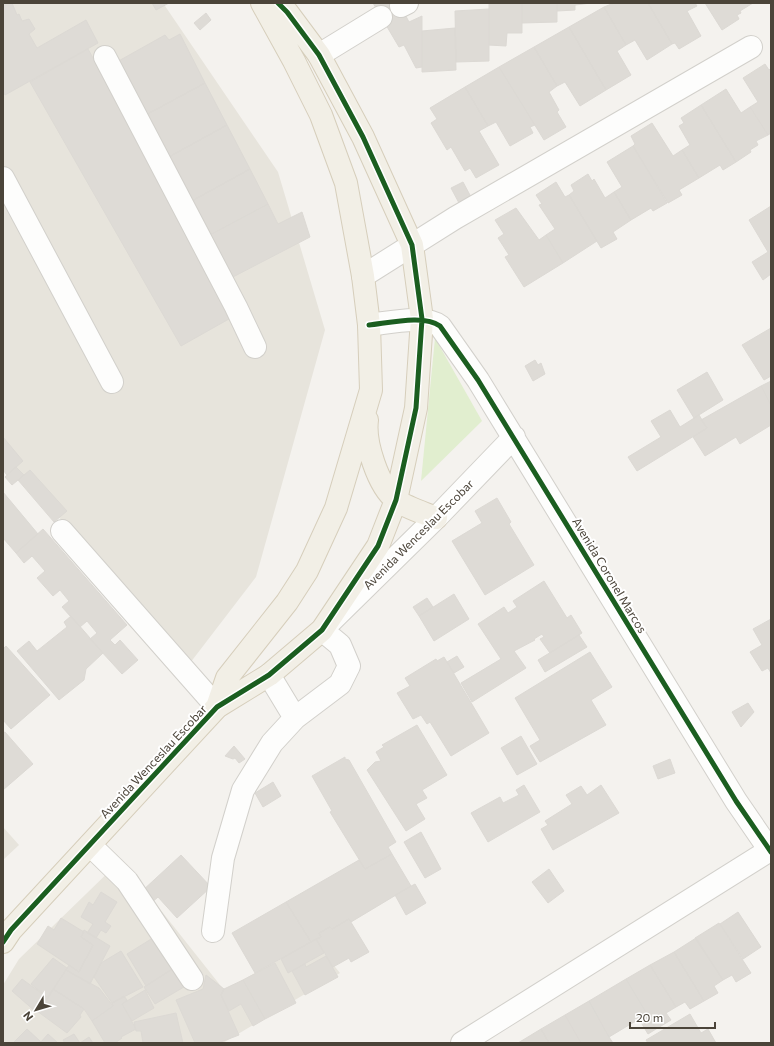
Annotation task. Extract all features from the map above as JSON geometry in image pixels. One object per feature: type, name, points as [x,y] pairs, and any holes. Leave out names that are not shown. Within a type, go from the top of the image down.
[{"type":"main road","points":[[262,3],[294,61],[321,115],[346,183],[363,276],[369,325],[370,390],[366,429],[372,460],[382,481],[396,500],[436,518]]},
{"type":"main road","points":[[278,3],[287,12],[319,55],[363,137],[412,245],[422,319]]},
{"type":"main road","name":"Avenida Wenceslau Escobar","points":[[6,931],[90,845],[217,707],[269,675],[322,630],[378,546],[396,500],[416,408],[422,319]]},
{"type":"main road","points":[[217,707],[227,678],[287,602],[307,572],[336,508],[370,390]]},
{"type":"street","points":[[319,55],[382,17]]},
{"type":"street","points":[[363,276],[462,214],[751,47]]},
{"type":"street","points":[[105,57],[236,307],[255,347]]},
{"type":"street","points":[[3,178],[112,382]]},
{"type":"street","name":"Avenida Coronel Marcos","points":[[369,325],[422,319],[434,322],[440,326],[478,380],[514,437],[736,800],[770,851]]},
{"type":"street","name":"Avenida Wenceslau Escobar","points":[[322,630],[436,518],[514,437]]},
{"type":"street","points":[[62,530],[217,707]]},
{"type":"street","points":[[213,931],[223,858],[244,790],[272,744],[295,718],[340,684],[349,666],[340,644],[322,630]]},
{"type":"street","points":[[269,675],[295,718]]},
{"type":"street","points":[[90,845],[127,881],[192,979]]},
{"type":"street","points":[[462,1043],[770,851]]},
{"type":"shaded area","points":[[3,3],[163,3],[278,172],[325,330],[256,577],[187,667],[16,467],[3,470]]},
{"type":"shaded area","points":[[3,827],[19,845],[3,860]]},
{"type":"shaded area","points":[[121,860],[224,990],[314,941],[340,973],[223,1043],[3,1043],[3,985],[19,959]]},
{"type":"green space","points":[[435,338],[482,421],[421,481]]},
{"type":"building","points":[[3,3],[12,3],[17,15],[19,14],[22,21],[29,19],[35,29],[29,34],[37,48],[86,20],[98,43],[5,95],[3,91]]},
{"type":"building","points":[[152,3],[169,3],[156,10]]},
{"type":"building","points":[[373,3],[399,3],[409,22],[422,16],[422,67],[416,68],[404,45],[399,47]]},
{"type":"building","points":[[489,3],[522,3],[522,33],[507,33],[506,46],[489,45]]},
{"type":"building","points":[[522,3],[557,3],[557,22],[522,23]]},
{"type":"building","points":[[557,3],[591,3],[575,5],[575,10],[557,11]]},
{"type":"building","points":[[614,3],[648,3],[672,44],[647,60],[635,40],[626,45],[604,7]]},
{"type":"building","points":[[648,3],[695,3],[697,6],[687,11],[701,36],[679,49],[675,43],[672,44]]},
{"type":"building","points":[[705,3],[753,3],[740,11],[741,13],[737,15],[739,19],[722,30]]},
{"type":"building","points":[[604,7],[626,45],[617,51],[631,75],[606,90],[569,27]]},
{"type":"building","points":[[489,9],[489,61],[456,62],[455,11]]},
{"type":"building","points":[[206,13],[211,20],[200,30],[194,23]]},
{"type":"building","points":[[569,27],[606,90],[580,106],[565,82],[557,86],[534,47]]},
{"type":"building","points":[[455,28],[456,70],[422,72],[422,31]]},
{"type":"building","points":[[180,34],[205,83],[144,116],[115,63],[165,35],[169,40]]},
{"type":"building","points":[[534,47],[557,86],[549,92],[559,110],[557,112],[566,127],[544,140],[499,67]]},
{"type":"building","points":[[88,49],[236,315],[181,346],[30,82]]},
{"type":"building","points":[[765,64],[769,70],[771,68],[771,133],[768,135],[750,107],[758,102],[743,78]]},
{"type":"building","points":[[499,67],[535,125],[530,127],[533,133],[510,146],[496,122],[488,126],[465,87]]},
{"type":"building","points":[[205,83],[227,125],[167,158],[144,116]]},
{"type":"building","points":[[465,87],[488,126],[479,131],[499,165],[476,178],[470,168],[465,171],[451,147],[447,150],[431,123],[437,119],[430,108]]},
{"type":"building","points":[[726,89],[741,113],[750,107],[768,135],[756,141],[758,145],[750,150],[751,152],[736,162],[701,105]]},
{"type":"building","points":[[701,105],[736,162],[723,170],[720,165],[699,178],[682,150],[690,145],[679,126],[684,123],[681,118]]},
{"type":"building","points":[[652,123],[673,156],[682,150],[699,178],[679,190],[682,195],[668,203],[633,146],[635,144],[631,136]]},
{"type":"building","points":[[227,125],[250,169],[190,202],[167,158]]},
{"type":"building","points":[[633,146],[667,203],[653,211],[651,208],[631,220],[614,192],[622,187],[607,162]]},
{"type":"building","points":[[250,169],[268,204],[208,236],[190,202]]},
{"type":"building","points":[[588,174],[592,181],[594,179],[605,198],[614,192],[631,220],[613,232],[617,239],[601,248],[569,195],[574,191],[571,185]]},
{"type":"building","points":[[463,182],[471,197],[459,203],[451,188]]},
{"type":"building","points":[[556,182],[565,197],[569,195],[597,241],[563,263],[546,235],[555,229],[539,205],[542,204],[536,195]]},
{"type":"building","points":[[268,204],[278,224],[302,212],[310,237],[231,278],[208,236]]},
{"type":"building","points":[[771,206],[771,274],[763,280],[752,262],[768,252],[749,220]]},
{"type":"building","points":[[516,208],[539,240],[546,235],[563,263],[524,287],[505,257],[509,255],[498,238],[504,234],[495,220]]},
{"type":"building","points":[[771,328],[771,376],[764,380],[742,345]]},
{"type":"building","points":[[535,360],[538,365],[541,363],[545,374],[533,381],[525,366]]},
{"type":"building","points":[[707,372],[723,400],[694,418],[677,390]]},
{"type":"building","points":[[771,381],[771,406],[761,386]]},
{"type":"building","points":[[761,386],[771,406],[771,425],[740,444],[736,437],[705,456],[693,437],[707,428],[701,420]]},
{"type":"building","points":[[670,410],[680,427],[699,415],[707,428],[637,471],[628,457],[661,437],[651,421]]},
{"type":"building","points":[[3,437],[23,461],[7,475],[3,470]]},
{"type":"building","points":[[16,467],[24,475],[12,485],[5,477]]},
{"type":"building","points":[[30,470],[67,511],[54,522],[18,480]]},
{"type":"building","points":[[3,492],[38,534],[16,553],[3,538]]},
{"type":"building","points":[[497,498],[511,522],[509,524],[534,565],[485,595],[452,541],[482,523],[475,511]]},
{"type":"building","points":[[43,529],[127,625],[110,640],[115,645],[120,640],[138,660],[122,674],[90,639],[97,633],[87,621],[80,627],[62,607],[69,601],[60,590],[53,596],[37,578],[45,571],[32,556],[24,563],[16,553]]},
{"type":"building","points":[[544,581],[567,618],[571,615],[582,633],[550,653],[540,639],[544,637],[542,634],[534,639],[535,640],[514,651],[526,668],[472,702],[461,683],[501,659],[478,624],[504,607],[508,613],[517,607],[513,601]]},
{"type":"building","points":[[454,594],[469,619],[434,641],[419,616]]},
{"type":"building","points":[[427,598],[433,607],[419,616],[413,607]]},
{"type":"building","points":[[71,616],[103,653],[86,669],[84,680],[59,700],[17,651],[29,641],[37,651],[67,627],[64,622]]},
{"type":"building","points":[[771,619],[771,673],[768,668],[762,671],[750,652],[762,645],[753,629]]},
{"type":"building","points":[[579,635],[587,647],[545,672],[538,660]]},
{"type":"building","points":[[6,646],[50,695],[11,729],[3,720],[3,649]]},
{"type":"building","points":[[590,652],[612,687],[591,700],[606,725],[540,762],[530,746],[540,740],[515,698]]},
{"type":"building","points":[[457,656],[464,667],[454,673],[447,662]]},
{"type":"building","points":[[444,657],[489,733],[451,756],[430,722],[427,724],[421,715],[413,719],[397,693],[410,686],[405,678],[436,659],[437,661]]},
{"type":"building","points":[[748,703],[754,712],[741,727],[732,712]]},
{"type":"building","points":[[417,725],[447,775],[422,790],[427,798],[416,804],[425,819],[406,831],[367,770],[375,762],[381,761],[376,752],[384,747],[382,745]]},
{"type":"building","points":[[5,732],[33,764],[3,790],[3,733]]},
{"type":"building","points":[[521,736],[537,764],[517,775],[501,748]]},
{"type":"building","points":[[234,746],[245,759],[239,763],[235,758],[233,759],[225,756]]},
{"type":"building","points":[[345,757],[345,759],[349,760],[396,842],[388,847],[392,854],[365,869],[330,812],[332,811],[312,776]]},
{"type":"building","points":[[670,759],[675,773],[658,779],[653,766]]},
{"type":"building","points":[[273,782],[281,796],[263,807],[255,793]]},
{"type":"building","points":[[524,785],[540,812],[488,842],[471,813],[500,797],[503,803],[519,795],[516,790]]},
{"type":"building","points":[[601,785],[619,813],[553,850],[541,829],[548,825],[545,821],[572,804],[566,795],[581,786],[587,795]]},
{"type":"building","points":[[421,832],[441,869],[425,878],[404,842]]},
{"type":"building","points":[[392,854],[411,886],[351,922],[349,919],[332,929],[330,927],[319,933],[321,937],[311,942],[286,902],[359,860],[365,869]]},
{"type":"building","points":[[181,855],[211,887],[177,918],[158,897],[150,904],[141,892]]},
{"type":"building","points":[[549,869],[564,891],[548,903],[532,882]]},
{"type":"building","points":[[415,884],[426,903],[406,915],[395,895]]},
{"type":"building","points":[[101,892],[117,902],[105,922],[111,926],[106,933],[101,930],[96,938],[87,933],[93,924],[81,917],[89,902],[93,905]]},
{"type":"building","points":[[286,902],[311,942],[255,973],[232,933]]},
{"type":"building","points":[[738,912],[761,947],[743,959],[720,924]]},
{"type":"building","points":[[61,918],[84,932],[81,937],[93,945],[79,972],[37,944],[48,926],[54,930]]},
{"type":"building","points":[[349,919],[369,952],[351,962],[349,958],[333,967],[316,939],[321,937],[319,933],[330,927],[332,929]]},
{"type":"building","points":[[719,923],[751,973],[736,982],[732,975],[723,980],[695,938]]},
{"type":"building","points":[[84,930],[110,946],[90,984],[66,970],[69,965],[79,972],[93,945],[81,937]]},
{"type":"building","points":[[156,936],[174,968],[146,986],[127,954]]},
{"type":"building","points":[[696,938],[723,980],[714,986],[718,993],[704,1001],[674,952]]},
{"type":"building","points":[[316,939],[324,953],[288,973],[281,959]]},
{"type":"building","points":[[121,951],[143,987],[112,1003],[94,977],[101,963]]},
{"type":"building","points":[[674,952],[704,1001],[690,1009],[685,1002],[676,1007],[650,965]]},
{"type":"building","points":[[326,956],[338,977],[305,995],[292,971],[305,964],[306,967]]},
{"type":"building","points":[[53,958],[67,968],[48,998],[31,984]]},
{"type":"building","points":[[275,963],[296,1003],[265,1019],[243,980]]},
{"type":"building","points":[[650,965],[676,1007],[666,1013],[671,1020],[656,1029],[626,979]]},
{"type":"building","points":[[174,968],[189,984],[155,1004],[144,987]]},
{"type":"building","points":[[66,970],[99,988],[113,1006],[92,1021],[84,1009],[53,989]]},
{"type":"building","points":[[206,975],[224,989],[221,995],[239,1035],[218,1043],[195,1043],[176,1000],[203,989]]},
{"type":"building","points":[[22,979],[48,998],[36,1012],[12,991]]},
{"type":"building","points":[[626,979],[656,1029],[648,1034],[639,1019],[609,1037],[589,1001]]},
{"type":"building","points":[[243,980],[265,1019],[253,1026],[241,1004],[229,1011],[221,995],[224,989]]},
{"type":"building","points":[[53,989],[84,1009],[80,1015],[81,1017],[67,1033],[37,1011]]},
{"type":"building","points":[[145,990],[154,1008],[132,1021],[122,1004]]},
{"type":"building","points":[[124,996],[127,1000],[122,1004],[136,1029],[121,1037],[122,1038],[115,1043],[105,1043],[92,1021],[113,1006],[112,1003]]},
{"type":"building","points":[[589,1001],[613,1043],[581,1043],[565,1015]]},
{"type":"building","points":[[176,1013],[183,1043],[143,1043],[141,1031],[136,1031],[134,1022]]},
{"type":"building","points":[[690,1014],[701,1033],[708,1029],[716,1043],[648,1043],[646,1040]]},
{"type":"building","points":[[565,1015],[581,1043],[549,1043],[541,1029]]},
{"type":"building","points":[[27,1029],[41,1042],[48,1034],[58,1043],[13,1043]]},
{"type":"building","points":[[541,1029],[549,1043],[518,1043]]},
{"type":"building","points":[[74,1034],[80,1043],[65,1043],[63,1040]]},
{"type":"building","points":[[89,1037],[93,1043],[80,1043]]},
{"type":"cycle path","points":[[3,942],[11,930],[217,707],[269,675],[322,630],[378,546],[396,500],[416,408],[422,319],[412,245],[363,137],[319,55],[287,12],[278,3]]},
{"type":"cycle path","points":[[369,325],[406,320],[425,320],[440,326],[478,380],[736,801],[771,852]]}]
